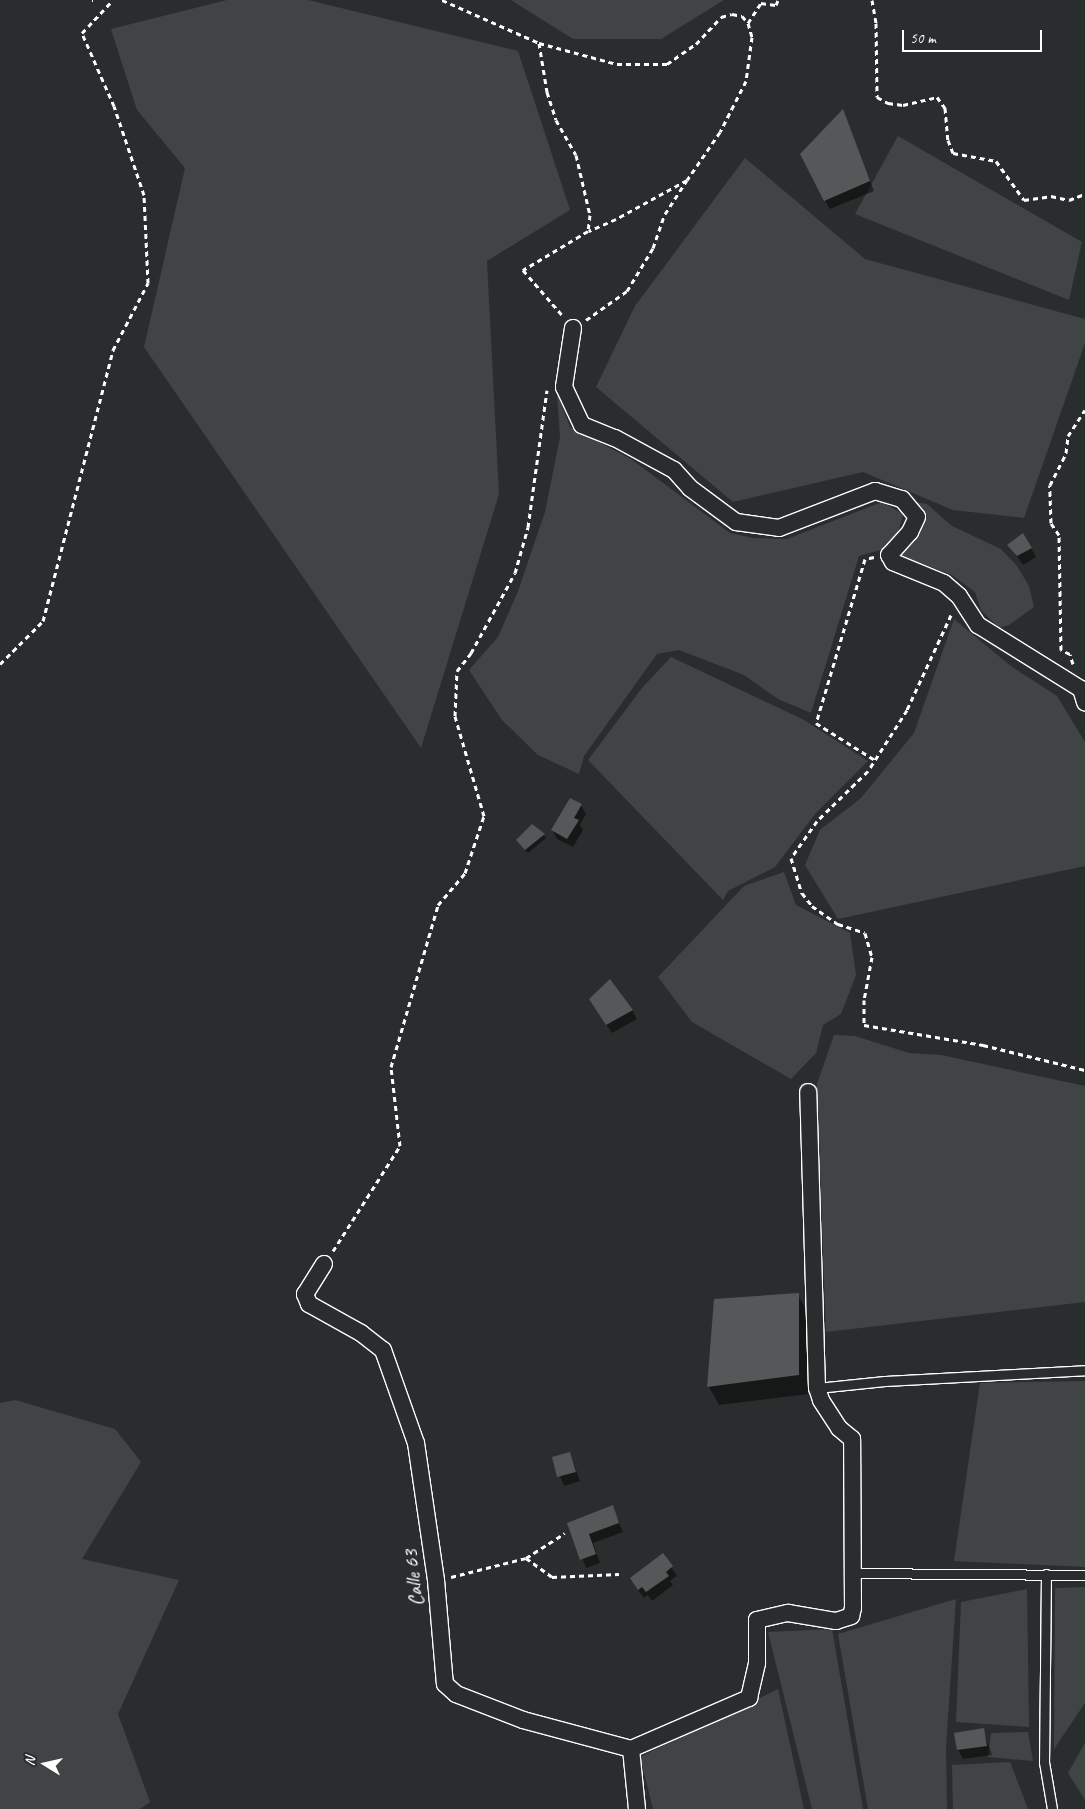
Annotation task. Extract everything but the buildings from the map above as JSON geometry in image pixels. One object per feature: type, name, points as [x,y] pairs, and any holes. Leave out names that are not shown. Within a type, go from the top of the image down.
[{"type":"street","points":[[573,328],[564,387],[582,425],[615,438],[674,470],[690,488],[736,522],[780,528],[875,491],[902,499],[917,517],[910,532],[890,553],[893,562],[944,583],[959,596],[978,625],[1083,695]]},
{"type":"street","points":[[637,1809],[631,1748],[749,1698],[756,1663],[757,1620],[788,1613],[836,1620],[851,1616],[853,1573],[852,1439],[839,1428],[820,1400],[817,1388],[808,1092]]},
{"type":"street","name":"Calle 63","points":[[324,1264],[305,1294],[309,1304],[362,1332],[383,1350],[416,1444],[436,1580],[446,1684],[456,1694],[523,1720],[631,1748]]},
{"type":"lane","points":[[817,1388],[885,1381],[1085,1370]]},
{"type":"lane","points":[[853,1573],[1085,1574]]},
{"type":"lane","points":[[1046,1574],[1044,1762],[1052,1809]]},
{"type":"path","points":[[0,664],[44,621],[113,350],[148,283],[144,195],[114,106],[82,33],[112,0]]},
{"type":"path","points":[[442,0],[539,43],[597,61],[667,64],[696,44],[721,17],[732,14],[742,16],[748,23],[752,37],[746,81],[720,132],[665,214],[653,248],[627,291],[573,328],[522,270],[588,231],[616,220],[687,180]]},
{"type":"path","points":[[748,23],[761,4],[776,5],[778,0]]},
{"type":"path","points":[[872,0],[876,23],[877,97],[888,103],[903,105],[937,97],[944,108],[948,140],[953,153],[996,161],[1024,200],[1051,196],[1069,200],[1085,194]]},
{"type":"path","points":[[539,43],[553,111],[576,155],[590,215],[588,231]]},
{"type":"path","points":[[324,1264],[400,1146],[391,1066],[438,905],[465,873],[484,816],[456,716],[457,671],[471,653],[515,573],[528,527],[548,384]]},
{"type":"path","points":[[1083,695],[1070,654],[1060,650],[1059,536],[1051,523],[1050,485],[1066,453],[1068,436],[1085,410]]},
{"type":"path","points":[[875,760],[816,723],[865,559],[890,553]]},
{"type":"path","points":[[959,596],[926,674],[868,771],[817,821],[790,858],[802,894],[812,906],[838,924],[865,933],[872,958],[864,1000],[864,1025],[983,1045],[1085,1070]]},
{"type":"path","points":[[436,1580],[526,1558],[565,1533]]},
{"type":"path","points":[[526,1558],[552,1577],[619,1574]]},
{"type":"shaded area","points":[[227,0],[308,0],[518,51],[570,210],[487,261],[499,494],[421,748],[144,347],[185,168],[137,110],[111,29]]},
{"type":"shaded area","points":[[511,0],[724,0],[661,39],[573,39]]},
{"type":"shaded area","points":[[898,136],[1082,242],[1069,300],[855,214]]},
{"type":"shaded area","points":[[745,158],[865,259],[1085,319],[1085,343],[1024,518],[953,510],[863,472],[733,502],[596,387],[635,306]]},
{"type":"shaded area","points":[[557,393],[570,427],[631,459],[730,533],[753,538],[787,539],[882,502],[903,514],[898,533],[884,549],[859,556],[811,713],[778,699],[744,675],[679,650],[657,654],[584,756],[579,774],[538,755],[502,720],[469,670],[498,637],[518,591],[545,512],[560,437]]},
{"type":"shaded area","points":[[915,502],[927,504],[952,526],[1001,549],[1017,566],[1029,586],[1034,607],[1009,625],[999,628],[981,610],[975,592],[952,575],[899,555],[914,541],[925,523],[924,510]]},
{"type":"shaded area","points":[[954,619],[1012,667],[1057,696],[1085,742],[1085,866],[838,919],[805,865],[820,830],[861,798],[914,733]]},
{"type":"shaded area","points":[[671,657],[804,720],[868,761],[815,814],[775,867],[728,891],[723,900],[588,760],[642,688]]},
{"type":"shaded area","points":[[784,872],[796,905],[850,933],[856,975],[841,1014],[823,1025],[816,1053],[791,1079],[692,1022],[658,977],[744,886]]},
{"type":"shaded area","points":[[834,1035],[855,1036],[909,1053],[941,1055],[1085,1086],[1085,1302],[826,1332],[817,1084]]},
{"type":"shaded area","points":[[1085,1381],[1085,1567],[954,1561],[980,1383]]},
{"type":"shaded area","points":[[15,1400],[115,1429],[141,1462],[82,1559],[179,1580],[118,1714],[150,1802],[140,1809],[0,1809],[0,1403]]},
{"type":"shaded area","points":[[1085,1587],[1085,1703],[1054,1749],[1055,1588]]},
{"type":"shaded area","points":[[1027,1589],[1029,1727],[956,1722],[961,1602]]},
{"type":"shaded area","points":[[956,1599],[946,1747],[947,1809],[868,1809],[838,1634]]},
{"type":"shaded area","points":[[832,1629],[863,1809],[812,1809],[768,1632]]},
{"type":"shaded area","points":[[778,1689],[804,1809],[653,1809],[640,1757]]},
{"type":"shaded area","points":[[1028,1732],[1033,1761],[988,1757],[991,1733]]},
{"type":"shaded area","points":[[1085,1743],[1085,1800],[1068,1773]]},
{"type":"shaded area","points":[[1010,1762],[1028,1809],[953,1809],[952,1765]]}]
